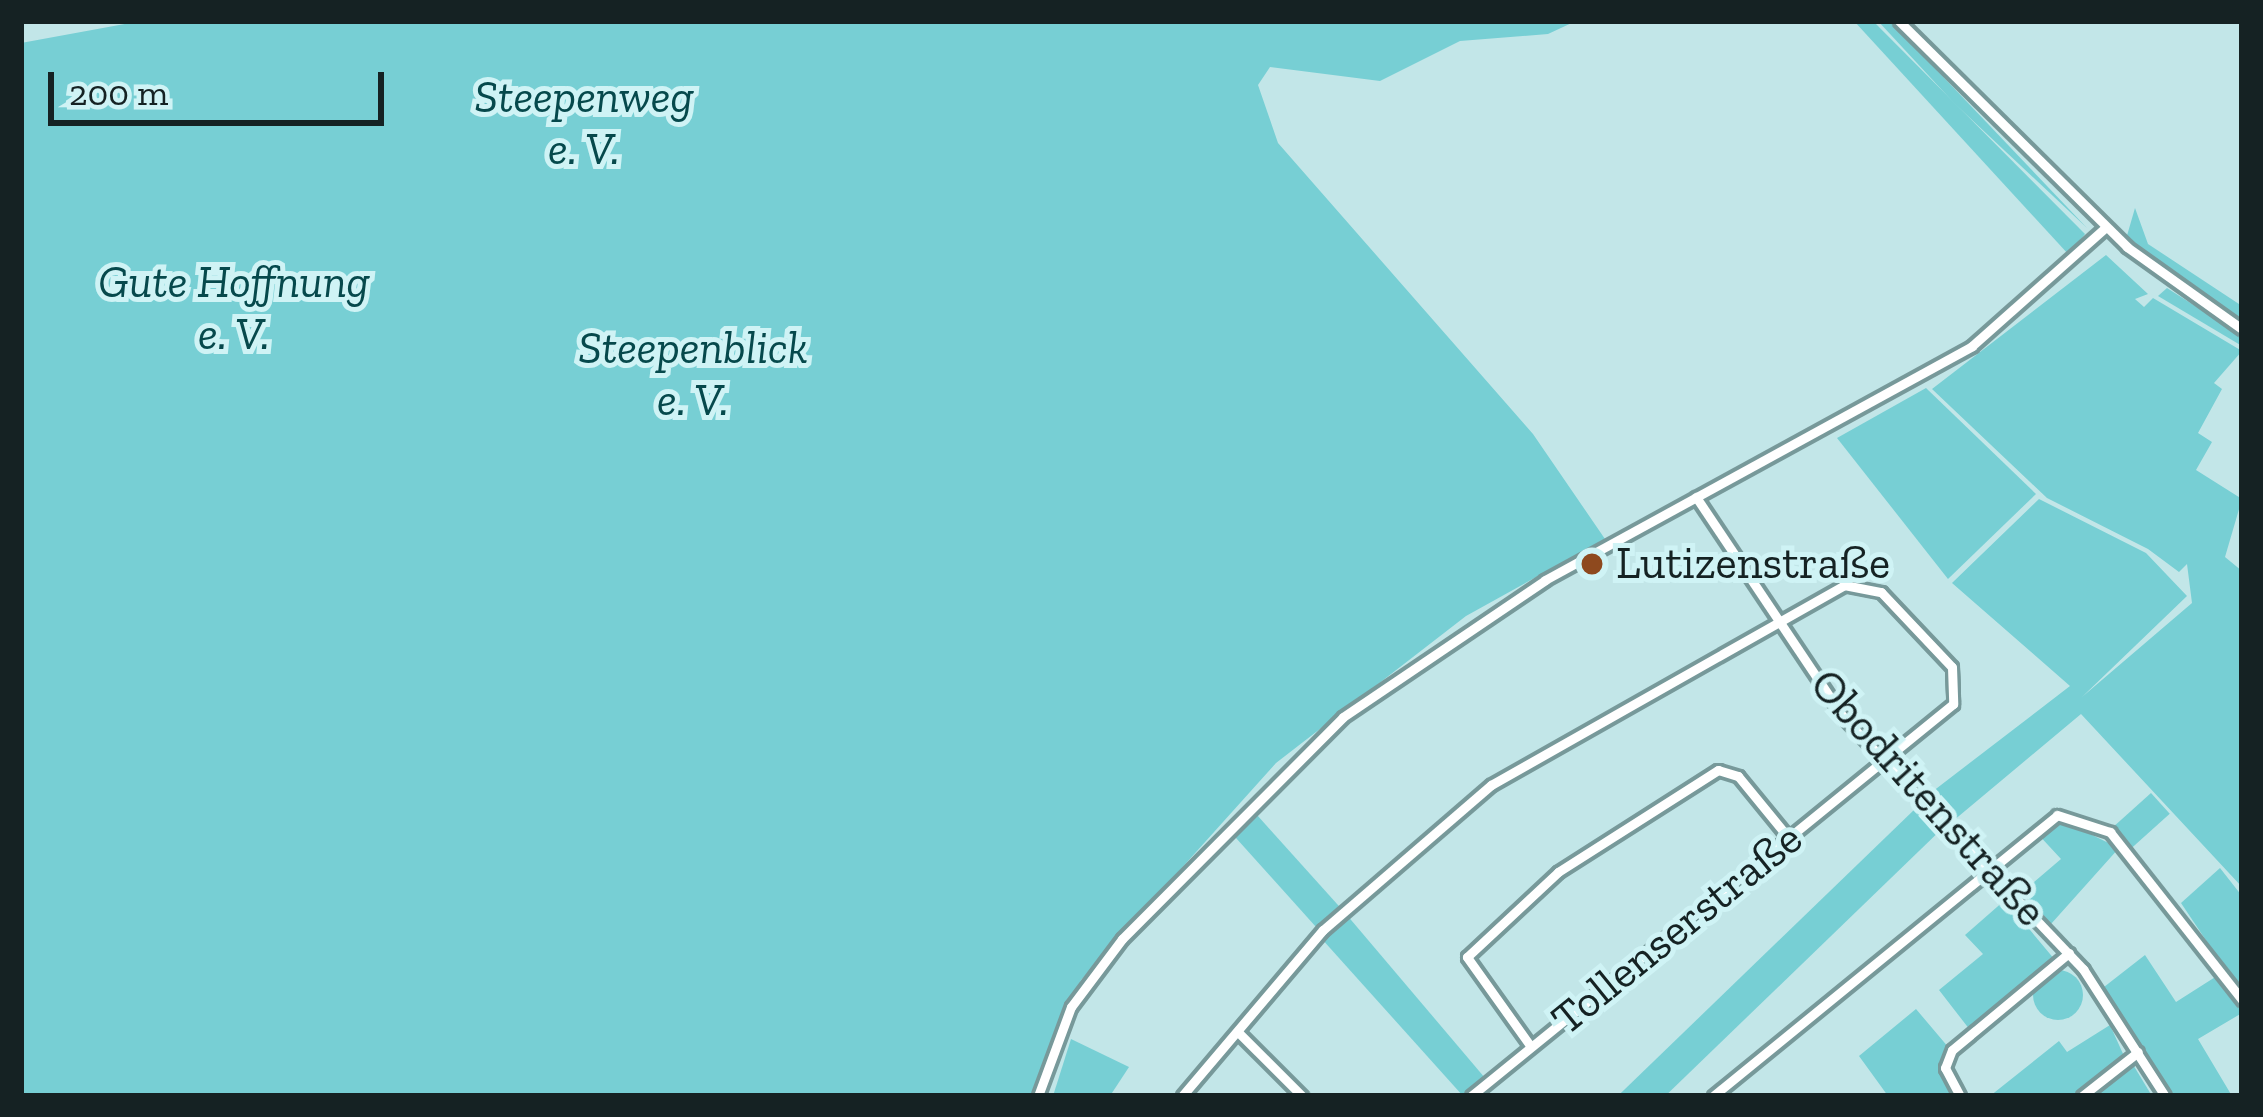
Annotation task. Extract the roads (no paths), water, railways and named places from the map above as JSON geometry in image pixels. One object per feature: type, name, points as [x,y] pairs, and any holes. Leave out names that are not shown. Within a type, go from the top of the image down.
[{"type":"street","points":[[1899,21],[2106,227],[2242,329]]},
{"type":"street","points":[[1038,1096],[1087,983],[1280,771],[1478,621],[1972,346],[2106,227]]},
{"type":"street","name":"Obodritenstraße","points":[[1696,497],[1778,622],[1884,763],[2069,953],[2164,1096]]},
{"type":"street","name":"Tollenserstraße","points":[[1471,1096],[1528,1044],[1953,704],[1952,667],[1868,584],[1778,622]]},
{"type":"street","points":[[1182,1096],[1240,1034],[1323,930],[1477,796],[1579,727],[1778,622]]},
{"type":"street","points":[[1528,1044],[1466,957],[1558,872],[1718,770],[1738,776],[1788,837]]},
{"type":"street","points":[[1713,1096],[1733,1085],[2044,820],[2087,817],[2176,904],[2242,1000]]},
{"type":"street","points":[[1960,1096],[1947,1057],[2069,953]]},
{"type":"street","points":[[1240,1034],[1303,1096]]},
{"type":"street","points":[[2082,1096],[2138,1052]]},
{"type":"street","points":[[1733,1085],[1742,1096]]},
{"type":"place","name":"Lutizenstraße","points":[[1592,564]]},
{"type":"park label","name":"Steepenweg e. V.","points":[[584,124]]},
{"type":"park label","name":"Gute Hoffnung e. V.","points":[[234,309]]},
{"type":"park label","name":"Steepenblick e. V.","points":[[693,375]]}]
